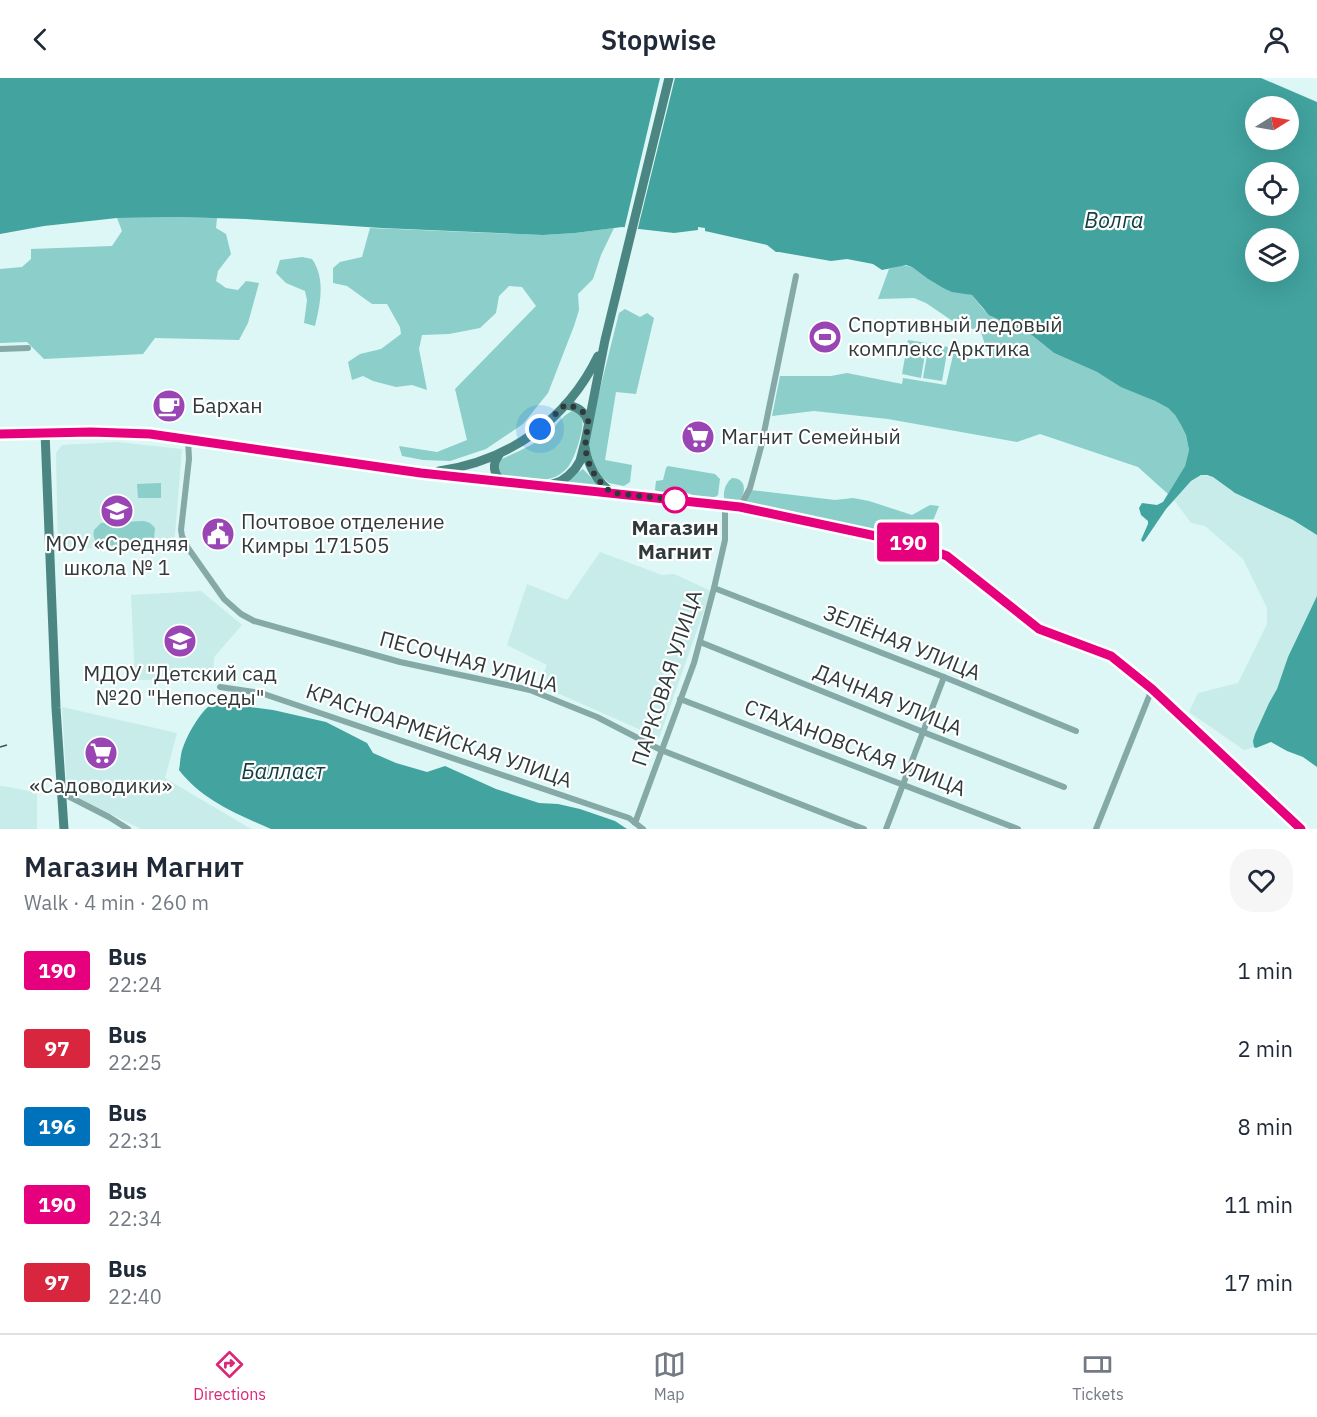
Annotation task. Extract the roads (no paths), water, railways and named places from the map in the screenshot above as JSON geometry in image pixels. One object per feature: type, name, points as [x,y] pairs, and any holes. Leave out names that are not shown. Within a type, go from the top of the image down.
[{"type":"main road","points":[[544,486],[561,481],[572,473],[580,461],[605,340],[669,78]]},
{"type":"main road","points":[[421,473],[461,467],[500,454],[530,436],[549,422],[565,405],[588,374],[605,340]]},
{"type":"main road","points":[[565,405],[578,408],[585,414],[588,422]]},
{"type":"main road","points":[[45,432],[56,708],[64,829]]},
{"type":"main road","points":[[0,434],[129,432],[421,473],[612,493]]},
{"type":"main road","points":[[585,442],[593,473],[612,493]]},
{"type":"main road","points":[[500,454],[495,460],[494,468],[496,476],[502,481]]},
{"type":"street","points":[[740,507],[750,488],[761,447],[796,276]]},
{"type":"street","points":[[0,350],[28,348]]},
{"type":"street","name":"ПЕСОЧНАЯ УЛИЦА","points":[[188,439],[189,459],[182,536],[224,599],[254,621],[400,662],[530,690],[597,717],[661,750],[864,829]]},
{"type":"street","points":[[612,493],[740,507],[918,545],[947,556],[1039,629],[1111,656],[1152,689],[1301,829]]},
{"type":"street","name":"ПАРКОВАЯ УЛИЦА","points":[[635,823],[700,642],[725,540],[725,506]]},
{"type":"street","name":"ЗЕЛЁНАЯ УЛИЦА","points":[[714,588],[1076,731]]},
{"type":"street","name":"ДАЧНАЯ УЛИЦА","points":[[700,642],[1064,787]]},
{"type":"street","points":[[886,829],[944,677]]},
{"type":"street","name":"КРАСНОАРМЕЙСКАЯ УЛИЦА","points":[[220,687],[261,693],[629,818],[643,829]]},
{"type":"street","points":[[1095,829],[1152,689]]},
{"type":"street","name":"СТАХАНОВСКАЯ УЛИЦА","points":[[680,699],[1018,829]]},
{"type":"street","points":[[62,794],[128,829]]},
{"type":"water","name":"Волга","points":[[0,78],[1261,78],[1317,102],[1317,535],[1293,520],[1235,493],[1213,477],[1201,475],[1191,481],[1166,509],[1143,542],[1141,540],[1148,521],[1141,515],[1139,508],[1142,503],[1157,505],[1163,502],[1185,466],[1189,450],[1186,435],[1175,415],[1155,401],[1121,387],[1097,372],[1054,353],[1033,336],[989,315],[972,295],[943,288],[906,265],[882,270],[873,264],[847,259],[831,261],[776,252],[767,245],[705,231],[705,228],[698,227],[698,230],[674,233],[622,227],[543,235],[180,217],[117,218],[44,226],[0,234]]},
{"type":"water","points":[[1317,596],[1317,767],[1303,757],[1271,742],[1256,748],[1253,741],[1277,689],[1288,657]]},
{"type":"water","name":"Балласт","points":[[214,702],[273,710],[326,722],[367,743],[373,753],[396,763],[427,772],[445,766],[496,789],[539,803],[580,809],[615,821],[627,829],[271,829],[209,798],[188,781],[179,770],[183,748],[189,734],[203,712]]},
{"type":"railway","points":[[0,747],[7,745]]},
{"type":"place","name":"Спортивный ледовый комплекс Арктика","points":[[825,337]]},
{"type":"place","name":"Бархан","points":[[169,406]]},
{"type":"place","name":"Магнит Семейный","points":[[698,437]]},
{"type":"place","name":"Магазин Магнит","points":[[675,500]]},
{"type":"place","name":"МОУ «Средняя школа № 1","points":[[117,511]]},
{"type":"place","name":"Почтовое отделение Кимры 171505","points":[[218,534]]},
{"type":"place","name":"МДОУ \"Детский сад №20 \"Непоседы\"","points":[[180,641]]},
{"type":"place","name":"«Садоводики»","points":[[101,753]]}]
